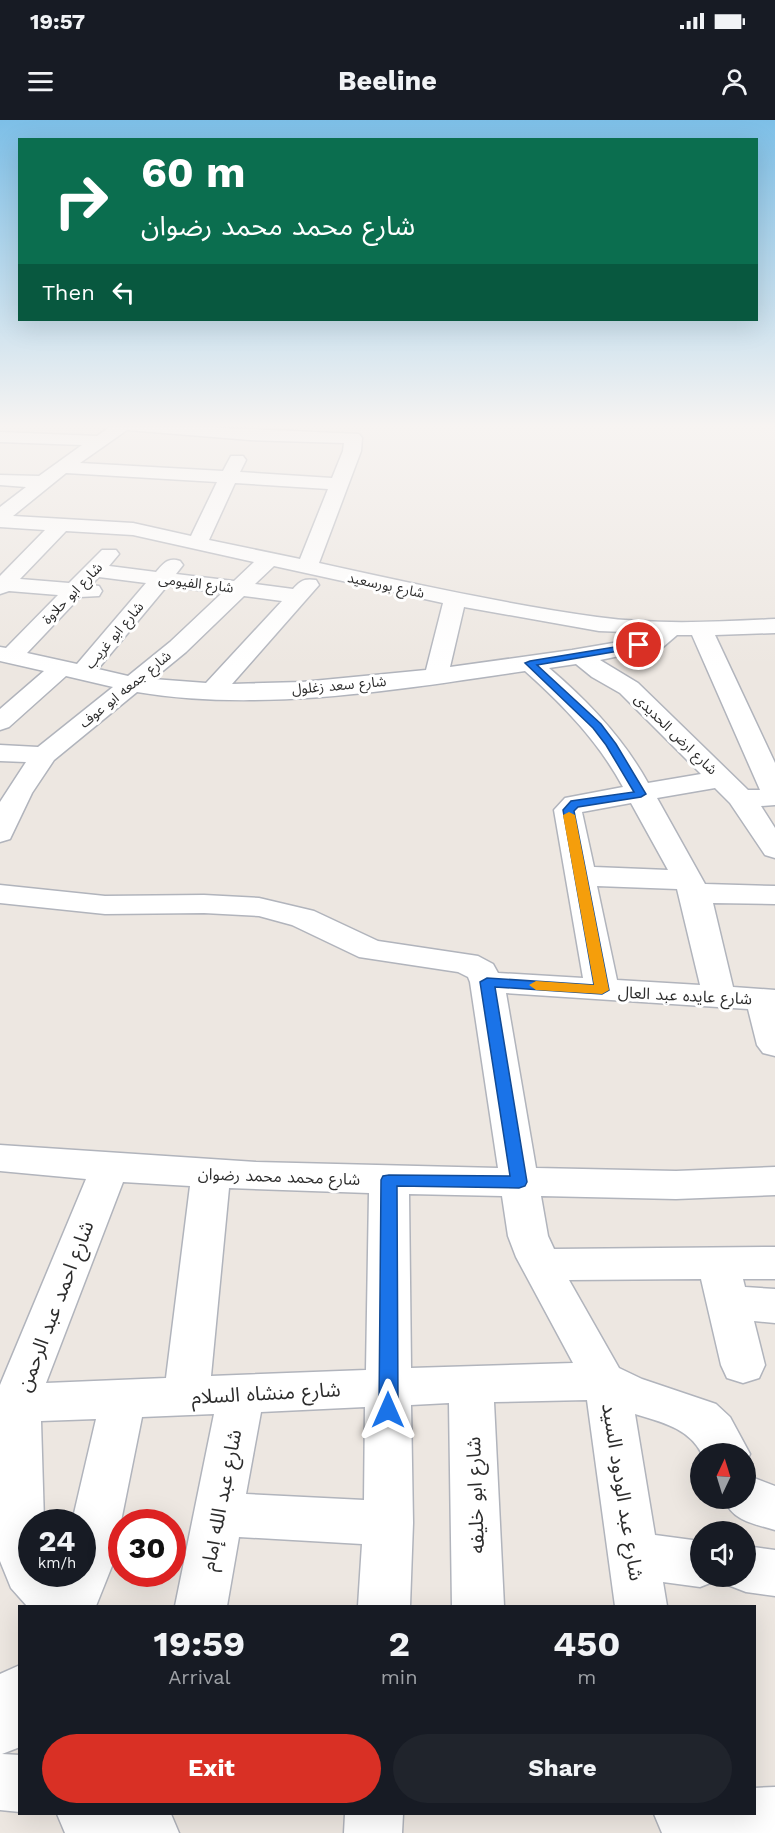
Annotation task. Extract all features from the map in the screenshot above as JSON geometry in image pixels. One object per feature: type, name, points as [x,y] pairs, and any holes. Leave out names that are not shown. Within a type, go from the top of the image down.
[{"type":"street","points":[[0,519],[13,507]]},
{"type":"street","name":"شارع ابو غريب","points":[[2,718],[30,695],[72,670],[147,596],[194,543],[213,507]]},
{"type":"street","points":[[212,692],[297,596],[314,568],[332,507]]},
{"type":"street","name":"شارع بورسعيد","points":[[0,519],[133,529],[455,600],[599,624],[675,628],[775,626]]},
{"type":"street","points":[[1,585],[63,523]]},
{"type":"street","name":"شارع ابو حلاوة","points":[[3,655],[75,590],[133,529]]},
{"type":"street","name":"شارع جمعه ابو عوف","points":[[0,833],[9,793],[44,755],[177,647],[269,559]]},
{"type":"street","name":"شارع الفيومى","points":[[94,570],[297,596]]},
{"type":"street","points":[[1,585],[147,596]]},
{"type":"street","points":[[436,676],[455,600]]},
{"type":"street","points":[[535,615],[534,663],[597,726],[611,744],[692,887],[719,997]]},
{"type":"street","name":"شارع سعد زغلول","points":[[3,655],[131,685],[212,692],[302,689],[436,676],[534,663],[655,642],[675,628]]},
{"type":"street","points":[[701,628],[775,795]]},
{"type":"street","name":"شارع ارض الحديدى","points":[[580,655],[600,672],[629,688],[732,789],[775,849]]},
{"type":"street","points":[[0,690],[30,695]]},
{"type":"street","points":[[0,753],[44,755]]},
{"type":"street","points":[[602,990],[568,810],[570,806],[582,802],[641,794],[732,789],[775,795]]},
{"type":"street","points":[[580,876],[775,895]]},
{"type":"street","points":[[0,894],[105,905],[204,904],[260,907],[303,918],[370,950],[466,963],[481,971],[487,982]]},
{"type":"street","name":"شارع عايده عبد العال","points":[[487,982],[768,1000]]},
{"type":"street","name":"شارع عبد الودود السيد","points":[[487,982],[528,1236],[540,1265],[604,1381],[614,1421],[641,1605]]},
{"type":"street","points":[[768,1000],[775,1045]]},
{"type":"street","name":"شارع محمد محمد رضوان","points":[[0,1158],[109,1169],[389,1180],[704,1184],[775,1180]]},
{"type":"street","name":"شارع احمد عبد الرحمن","points":[[68,1605],[45,1590],[29,1570],[9,1525],[9,1404],[22,1388],[109,1169]]},
{"type":"street","points":[[186,1396],[211,1174]]},
{"type":"street","points":[[384,1605],[388,1523],[389,1180]]},
{"type":"street","points":[[723,1283],[775,1263]]},
{"type":"street","points":[[540,1265],[723,1283],[775,1306]]},
{"type":"street","points":[[723,1283],[743,1365]]},
{"type":"street","points":[[604,1381],[630,1394],[700,1418],[714,1431],[720,1443]]},
{"type":"street","name":"شارع منشاه السلام","points":[[9,1404],[388,1387],[604,1381]]},
{"type":"street","name":"شارع ابو خليفه","points":[[471,1384],[478,1605]]},
{"type":"street","name":"شارع عبد الله إمام","points":[[201,1605],[241,1394]]},
{"type":"street","points":[[69,1605],[87,1566],[123,1400]]},
{"type":"street","points":[[756,1503],[775,1508]]},
{"type":"street","points":[[218,1514],[388,1523]]},
{"type":"street","points":[[634,1555],[690,1563]]},
{"type":"street","points":[[756,1570],[775,1573]]},
{"type":"street","points":[[0,1727],[18,1696]]},
{"type":"street","points":[[0,1782],[18,1784]]},
{"type":"street","points":[[72,1833],[77,1815]]},
{"type":"street","points":[[89,1815],[150,1833]]},
{"type":"street","points":[[373,1833],[374,1815]]},
{"type":"street","points":[[671,1815],[674,1833]]},
{"type":"street","points":[[696,1815],[736,1818],[775,1816]]},
{"type":"slow traffic","points":[[536,985],[602,990],[569,815]]},
{"type":"route","points":[[388,1410],[389,1180],[519,1182],[487,982],[602,990],[568,810],[575,804],[641,794],[623,762],[597,726],[582,709],[530,663],[639,645]]}]
